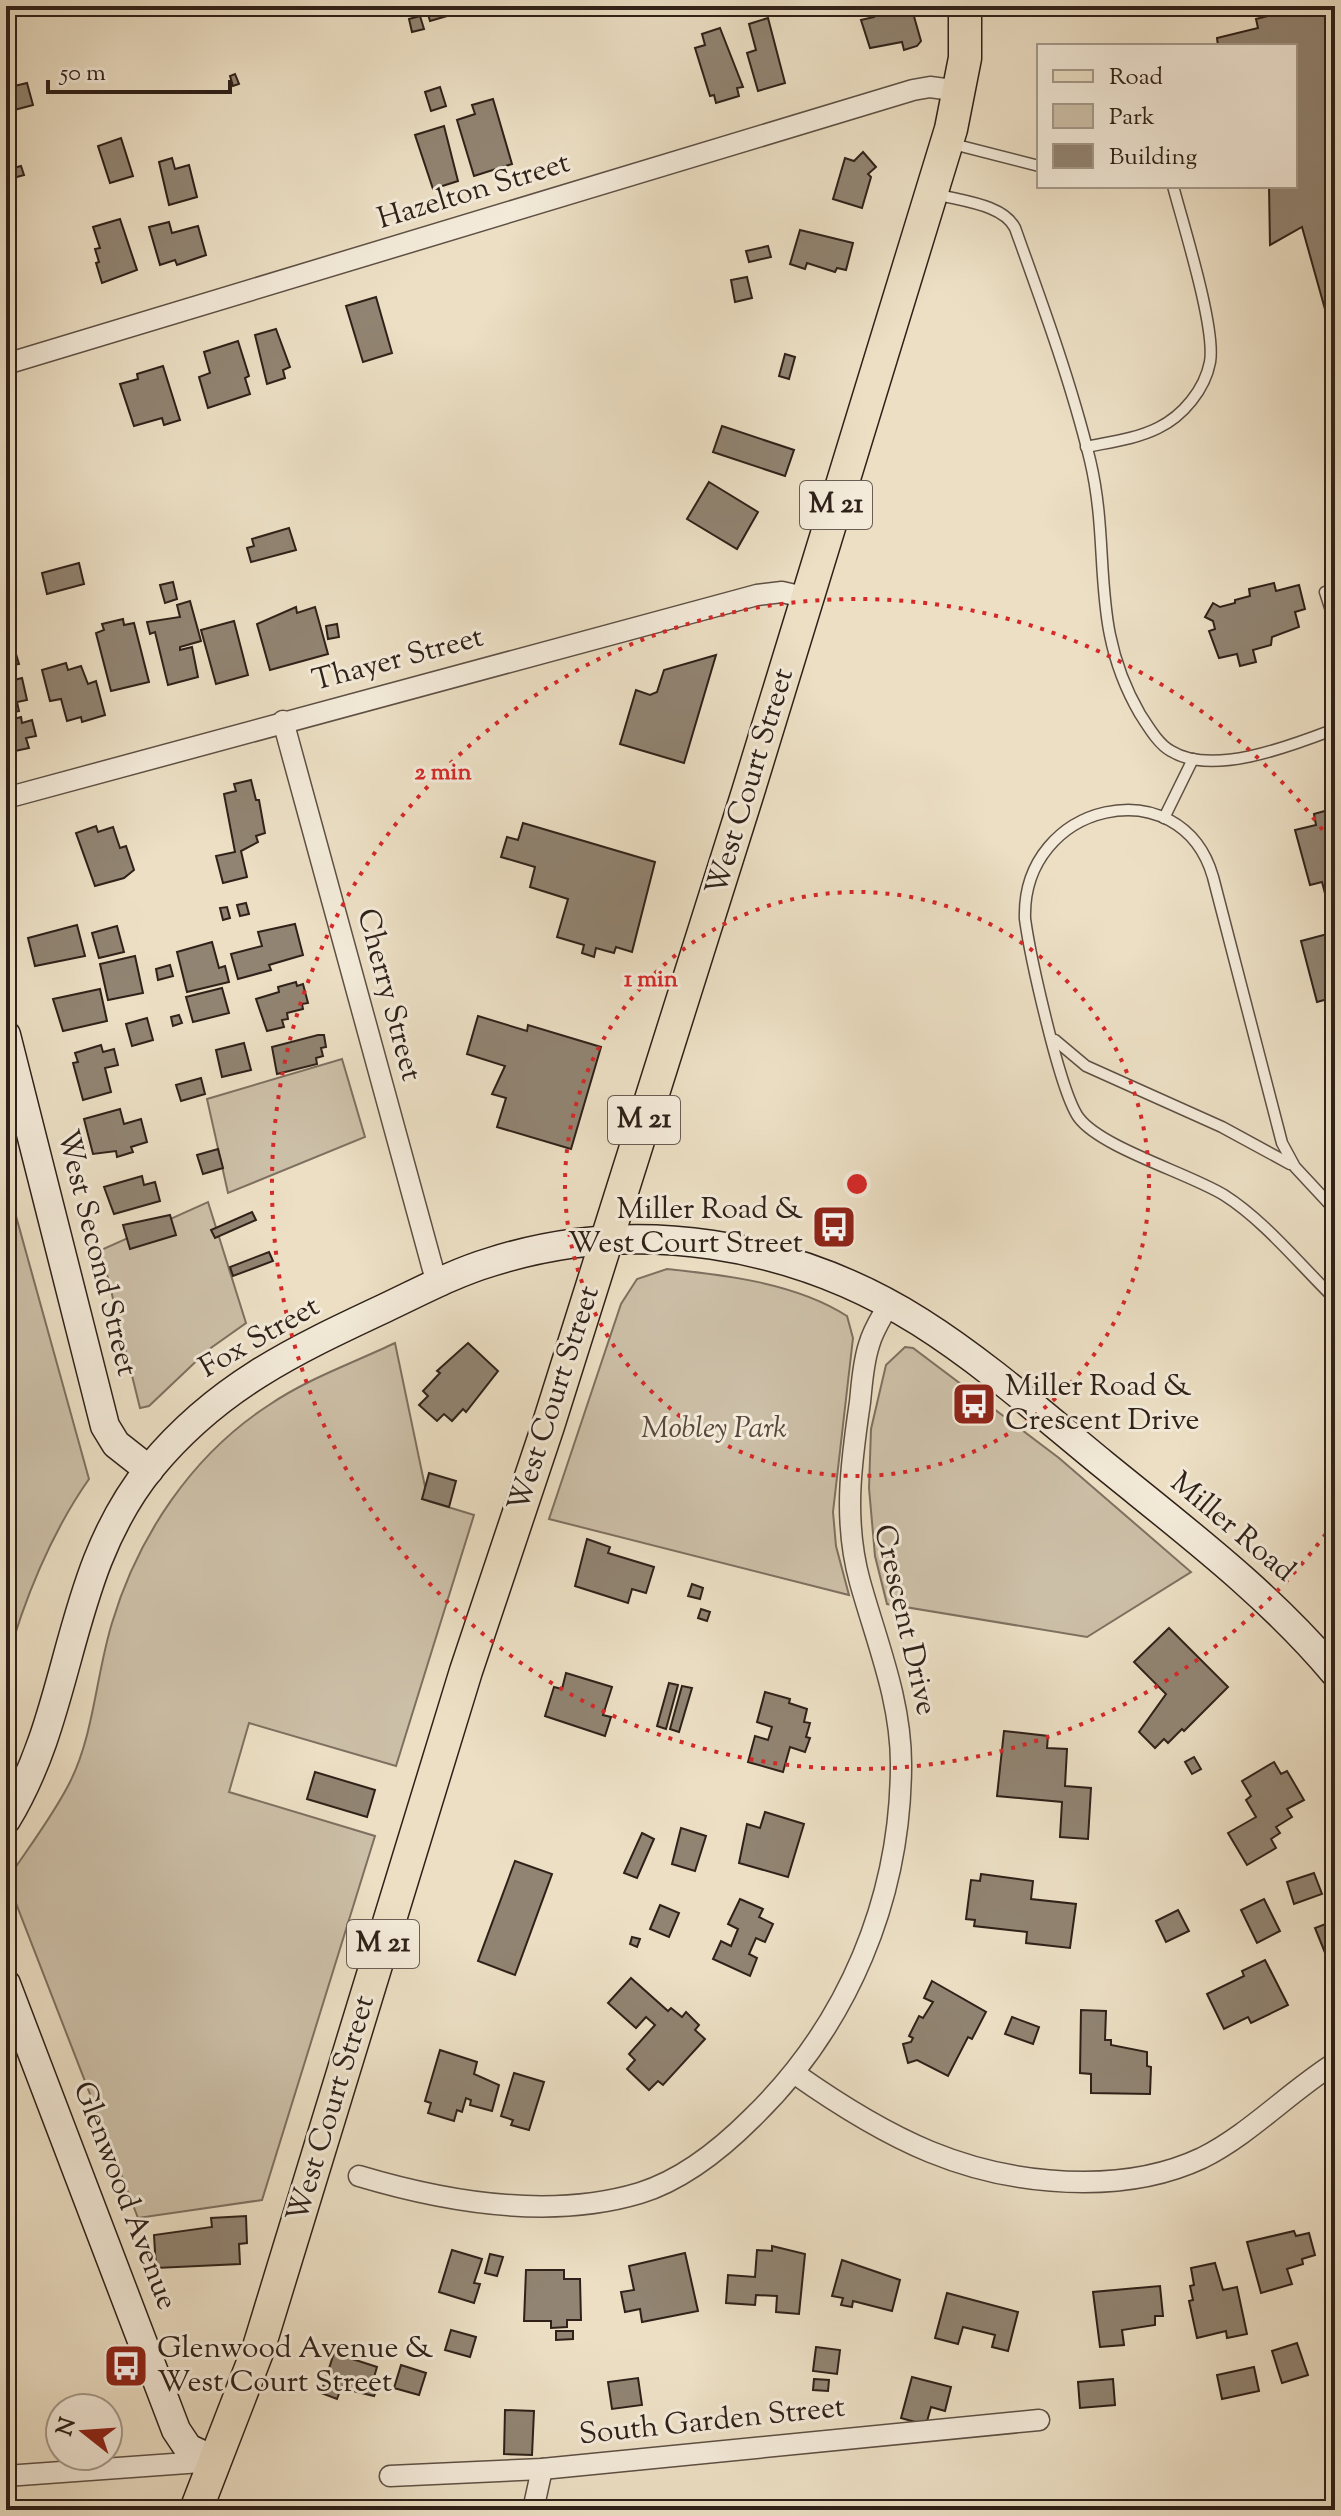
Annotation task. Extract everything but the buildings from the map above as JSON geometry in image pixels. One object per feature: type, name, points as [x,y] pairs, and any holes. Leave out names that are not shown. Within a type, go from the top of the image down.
[{"type":"main road","name":"West Court Street","points":[[196,2510],[259,2347],[461,1685],[606,1241],[808,598],[947,143],[960,91],[967,36],[965,6]]},
{"type":"street","name":"Hazelton Street","points":[[6,364],[913,90],[930,87],[960,91]]},
{"type":"street","name":"Thayer Street","points":[[6,798],[757,595],[782,592],[808,598]]},
{"type":"street","name":"Cherry Street","points":[[283,721],[437,1284]]},
{"type":"street","name":"West Second Street","points":[[6,1035],[105,1426],[116,1444],[149,1470]]},
{"type":"street","name":"Miller Road","points":[[606,1241],[665,1239],[741,1250],[821,1271],[889,1304],[978,1363],[1200,1543],[1270,1604],[1335,1673]]},
{"type":"street","name":"Fox Street","points":[[6,1820],[43,1746],[79,1608],[92,1571],[120,1515],[149,1470],[203,1412],[251,1375],[437,1284],[511,1256],[606,1241]]},
{"type":"street","name":"Crescent Drive","points":[[359,2176],[419,2191],[517,2205],[574,2204],[636,2194],[683,2173],[715,2150],[794,2073],[820,2040],[850,1985],[885,1894],[897,1832],[901,1760],[897,1717],[883,1652],[858,1572],[849,1504],[868,1348],[889,1304]]},
{"type":"street","name":"Glenwood Avenue","points":[[6,1984],[176,2430],[188,2448],[215,2461]]},
{"type":"street","points":[[794,2073],[875,2125],[946,2160],[1019,2180],[1095,2182],[1155,2174],[1202,2158],[1335,2063]]},
{"type":"street","name":"South Garden Street","points":[[390,2476],[542,2469],[1039,2420]]},
{"type":"street","points":[[6,2476],[215,2461]]},
{"type":"street","points":[[533,2510],[542,2469]]},
{"type":"lane","points":[[947,143],[1037,166]]},
{"type":"lane","points":[[1086,447],[1143,434],[1173,419],[1200,388],[1208,370],[1208,330],[1173,188]]},
{"type":"lane","points":[[932,192],[999,212],[1012,222],[1086,447],[1099,517],[1104,615],[1115,659],[1130,697],[1160,742],[1171,752],[1193,759],[1239,758],[1288,746],[1335,729]]},
{"type":"lane","points":[[1325,592],[1335,623]]},
{"type":"lane","points":[[1164,818],[1193,759]]},
{"type":"lane","points":[[1295,1167],[1276,1124],[1211,870],[1194,842],[1164,818],[1126,809],[1094,816],[1058,836],[1037,859],[1027,886],[1025,919],[1068,1095],[1086,1125],[1235,1203],[1335,1299]]},
{"type":"lane","points":[[1051,1032],[1063,1051],[1086,1066],[1222,1127],[1295,1167],[1335,1210]]},
{"type":"green space","points":[[342,1059],[365,1137],[228,1193],[207,1099]]},
{"type":"green space","points":[[6,1180],[89,1479],[62,1522],[40,1569],[6,1665]]},
{"type":"green space","points":[[208,1202],[246,1323],[208,1350],[149,1406],[140,1408],[101,1250]]},
{"type":"green space","name":"Mobley Park","points":[[667,1269],[783,1288],[847,1316],[853,1338],[833,1512],[836,1546],[849,1595],[549,1519],[621,1304],[637,1279]]},
{"type":"green space","points":[[395,1343],[428,1501],[474,1515],[396,1766],[249,1723],[229,1792],[375,1836],[262,2200],[138,2218],[7,1880],[56,1807],[78,1764],[112,1623],[123,1591],[137,1559],[171,1500],[216,1448],[269,1405],[314,1379]]},
{"type":"green space","name":"Mobley Park","points":[[905,1347],[913,1348],[1059,1458],[1191,1572],[1087,1637],[887,1604],[875,1556],[869,1488],[871,1429],[886,1365]]},
{"type":"place","name":"Miller Road & West Court Street","points":[[834,1227]]},
{"type":"place","name":"Miller Road & Crescent Drive","points":[[974,1404]]},
{"type":"place","name":"Glenwood Avenue & West Court Street","points":[[126,2366]]}]
